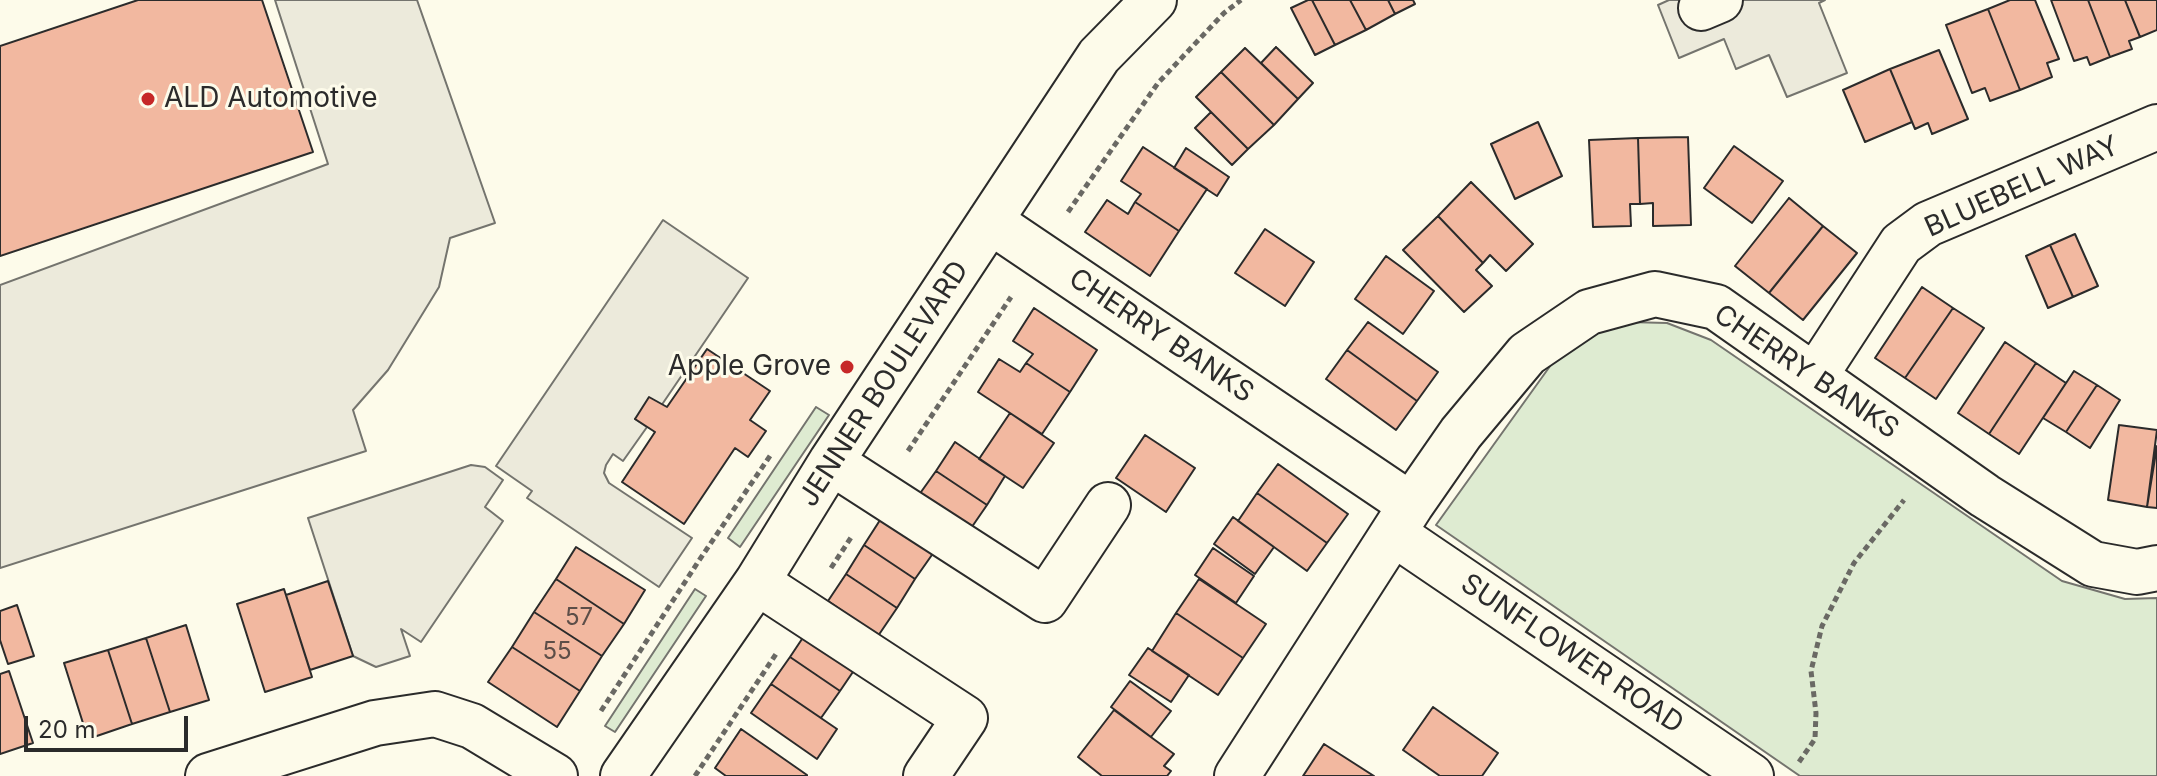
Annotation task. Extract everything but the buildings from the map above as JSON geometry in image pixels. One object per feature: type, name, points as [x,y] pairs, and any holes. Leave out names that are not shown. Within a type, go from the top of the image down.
[{"type":"street","name":"JENNER BOULEVARD","points":[[623,776],[757,582],[831,462],[1099,56],[1154,0]]},
{"type":"street","name":"BLUEBELL WAY","points":[[1815,376],[1901,244],[1928,224],[2157,127]]},
{"type":"street","name":"CHERRY BANKS","points":[[990,221],[1402,519]]},
{"type":"street","name":"CHERRY BANKS","points":[[1237,776],[1461,433],[1527,354],[1589,312],[1655,294],[1716,307],[1985,496],[2093,564],[2137,572],[2157,568]]},
{"type":"street","points":[[831,462],[1045,600],[1108,505]]},
{"type":"street","name":"SUNFLOWER ROAD","points":[[1402,519],[1751,776]]},
{"type":"street","points":[[757,582],[965,718],[926,776]]},
{"type":"street","points":[[208,776],[375,723],[435,714],[472,726],[555,776]]},
{"type":"path","points":[[695,776],[879,494],[1158,83],[1224,13],[1241,0]]},
{"type":"path","points":[[1798,764],[1815,739],[1816,713],[1811,671],[1822,626],[1854,563],[1935,461]]},
{"type":"green space","points":[[1628,322],[1667,323],[1711,340],[2062,581],[2125,599],[2157,598],[2157,776],[1800,776],[1436,525],[1553,362],[1591,335]]},
{"type":"green space","points":[[816,407],[829,415],[740,547],[728,538]]},
{"type":"green space","points":[[695,589],[706,596],[615,732],[605,726]]},
{"type":"shaded area","points":[[275,0],[417,0],[495,223],[450,238],[439,287],[388,370],[353,410],[366,451],[0,568],[0,285],[328,164]]},
{"type":"shaded area","points":[[1669,0],[1825,0],[1819,3],[1847,73],[1787,97],[1769,55],[1736,69],[1724,39],[1679,58],[1658,5]]},
{"type":"shaded area","points":[[663,220],[748,278],[661,406],[635,419],[647,427],[623,461],[613,454],[606,465],[604,473],[609,483],[692,538],[659,587],[527,498],[532,491],[496,466]]},
{"type":"shaded area","points":[[471,465],[485,467],[503,480],[485,507],[503,521],[421,642],[401,629],[410,656],[376,667],[353,656],[308,518]]},
{"type":"place","name":"ALD Automotive","points":[[148,99]]},
{"type":"place","name":"Apple Grove","points":[[847,367]]}]
